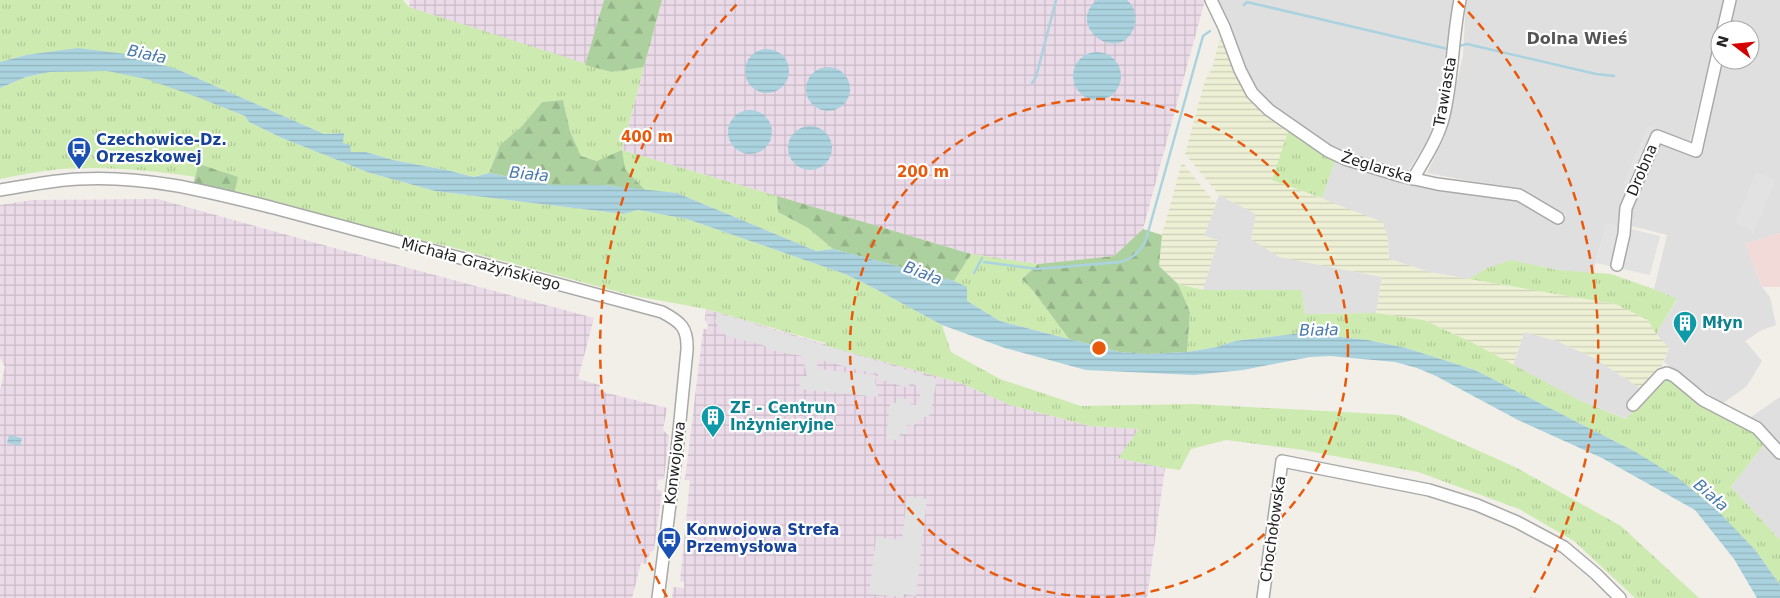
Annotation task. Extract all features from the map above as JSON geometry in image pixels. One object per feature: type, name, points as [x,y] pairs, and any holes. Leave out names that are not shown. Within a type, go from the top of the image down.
[{"type":"street","name":"Żeglarska","points":[[1210,0],[1217,12],[1243,77],[1252,93],[1261,103],[1337,155],[1414,179],[1519,195],[1558,218]]},
{"type":"street","name":"Trawiasta","points":[[1414,179],[1436,137],[1442,121],[1460,0]]},
{"type":"street","points":[[1725,20],[1730,0]]},
{"type":"street","name":"Drobna","points":[[1617,265],[1624,234],[1626,208],[1657,136],[1696,151],[1714,70]]},
{"type":"street","name":"Michała Grażyńskiego","points":[[0,190],[79,178],[129,179],[166,183],[212,192],[662,312],[674,318],[684,328]]},
{"type":"street","name":"Konwojowa","points":[[658,598],[687,350],[688,337],[684,328]]},
{"type":"street","points":[[1632,405],[1661,375],[1667,373],[1674,376],[1703,400],[1756,428],[1780,453]]},
{"type":"street","name":"Chochołowska","points":[[1263,598],[1282,461],[1429,490],[1485,508],[1517,522],[1564,547],[1596,574],[1620,598]]},
{"type":"shaded area","points":[[410,0],[604,0],[585,65],[409,7]]},
{"type":"shaded area","points":[[662,0],[1205,0],[1143,229],[1114,256],[1038,264],[971,254],[622,150]]},
{"type":"shaded area","points":[[1218,0],[1453,0],[1446,59],[1432,135],[1407,172],[1339,153],[1275,109],[1253,86]]},
{"type":"shaded area","points":[[1466,0],[1724,0],[1719,20],[1710,20],[1710,58],[1690,141],[1648,127],[1624,183],[1631,186],[1620,227],[1606,224],[1593,273],[1558,270],[1541,266],[1487,268],[1469,279],[1429,272],[1389,259],[1388,239],[1322,198],[1335,161],[1516,200],[1561,226],[1566,215],[1515,187],[1427,173],[1444,138],[1463,56]]},
{"type":"shaded area","points":[[1737,0],[1780,0],[1780,233],[1745,244],[1762,287],[1770,297],[1776,325],[1762,330],[1745,341],[1762,361],[1747,386],[1722,404],[1664,362],[1669,348],[1656,334],[1677,300],[1654,289],[1667,235],[1628,225],[1630,209],[1659,143],[1697,154],[1719,70],[1760,70],[1760,20],[1732,20]]},
{"type":"shaded area","points":[[1648,126],[1664,131],[1637,189],[1624,183]]},
{"type":"shaded area","points":[[1756,172],[1776,180],[1754,232],[1735,223]]},
{"type":"shaded area","points":[[1219,195],[1256,214],[1279,257],[1382,277],[1376,313],[1305,314],[1302,290],[1203,290],[1218,240],[1204,236]]},
{"type":"shaded area","points":[[158,199],[594,318],[578,379],[600,385],[599,391],[667,408],[663,430],[669,436],[664,479],[658,480],[657,489],[662,491],[654,550],[650,553],[646,564],[641,563],[632,598],[0,598],[0,390],[5,367],[0,358],[0,205],[32,200]]},
{"type":"shaded area","points":[[1606,223],[1660,236],[1650,275],[1596,263]]},
{"type":"shaded area","points":[[1780,233],[1780,287],[1762,287],[1745,244]]},
{"type":"shaded area","points":[[706,309],[828,346],[961,383],[1010,405],[1090,426],[1140,429],[1119,458],[1165,468],[1147,598],[672,598],[673,587],[684,588],[684,582],[680,581],[690,480],[685,480],[703,329],[707,329],[708,325],[705,320]]},
{"type":"shaded area","points":[[717,313],[937,379],[930,415],[922,418],[913,426],[907,425],[906,434],[900,434],[899,440],[886,439],[890,403],[896,403],[897,398],[910,399],[910,405],[916,405],[920,398],[920,390],[915,385],[910,383],[908,388],[878,379],[878,373],[862,371],[817,359],[817,369],[876,375],[875,383],[879,391],[878,397],[799,389],[801,376],[807,376],[802,356],[775,351],[763,345],[726,336],[715,322]]},
{"type":"shaded area","points":[[1524,332],[1557,341],[1594,358],[1650,394],[1627,419],[1583,402],[1513,366]]},
{"type":"shaded area","points":[[1780,397],[1780,447],[1759,423],[1751,417]]},
{"type":"shaded area","points":[[1765,443],[1780,460],[1780,540],[1731,487]]},
{"type":"shaded area","points":[[907,496],[927,499],[916,596],[904,594],[903,597],[869,594],[876,537],[902,540]]},
{"type":"green space","points":[[0,0],[403,0],[409,7],[612,72],[644,67],[622,150],[777,196],[778,212],[808,228],[833,249],[816,251],[677,193],[646,191],[625,169],[581,156],[570,131],[563,100],[542,102],[522,126],[500,145],[489,173],[474,177],[393,160],[366,152],[351,152],[343,143],[343,133],[324,134],[179,70],[26,55],[0,62]]},
{"type":"green space","points":[[604,0],[662,0],[644,67],[612,72],[585,65]]},
{"type":"green space","points":[[1223,40],[1246,94],[1266,115],[1289,129],[1273,180],[1383,222],[1388,239],[1389,259],[1429,272],[1615,304],[1648,320],[1656,334],[1669,348],[1660,370],[1643,390],[1594,358],[1557,341],[1524,332],[1513,366],[1471,342],[1424,320],[1376,313],[1382,277],[1279,257],[1251,239],[1256,214],[1219,195],[1185,154],[1205,80],[1212,69],[1219,41]]},
{"type":"green space","points":[[108,71],[143,78],[195,95],[245,116],[249,122],[282,138],[370,173],[435,191],[624,214],[638,210],[687,219],[845,274],[942,325],[951,352],[1000,379],[1081,406],[1194,404],[1399,415],[1515,467],[1621,526],[1699,598],[1635,598],[1574,541],[1519,509],[1418,472],[1303,450],[1226,440],[1191,449],[1180,470],[1118,458],[1139,429],[1090,426],[1010,405],[961,383],[827,346],[825,343],[706,309],[630,295],[451,247],[349,224],[234,194],[199,165],[195,177],[111,168],[78,168],[30,173],[0,179],[0,88],[26,77],[50,72]]},
{"type":"green space","points":[[563,100],[570,131],[581,156],[597,161],[622,150],[625,169],[646,191],[604,185],[551,185],[489,173],[500,145],[522,126],[542,102]]},
{"type":"green space","points":[[1289,129],[1335,161],[1322,198],[1272,180]]},
{"type":"green space","points":[[1182,162],[1216,204],[1204,236],[1218,240],[1203,290],[1178,284],[1159,266],[1162,235]]},
{"type":"green space","points":[[199,164],[238,177],[234,194],[193,184]]},
{"type":"green space","points":[[777,196],[971,254],[954,281],[833,249],[808,228],[778,212]]},
{"type":"green space","points":[[1143,229],[1162,235],[1159,266],[1178,284],[1190,312],[1187,352],[1148,354],[1119,352],[1069,339],[1022,279],[1038,264],[1114,256]]},
{"type":"green space","points":[[971,254],[1038,264],[1022,279],[1069,339],[1000,321],[967,301],[954,281]]},
{"type":"green space","points":[[1511,260],[1558,270],[1611,274],[1677,299],[1656,334],[1648,320],[1615,304],[1469,279],[1487,268]]},
{"type":"green space","points":[[1178,284],[1203,290],[1302,290],[1305,314],[1376,313],[1424,320],[1471,342],[1583,402],[1626,419],[1662,380],[1671,379],[1753,431],[1765,443],[1731,487],[1780,540],[1780,585],[1756,551],[1634,451],[1475,370],[1406,348],[1368,340],[1302,333],[1235,341],[1217,347],[1187,352],[1190,312]]},
{"type":"water","points":[[1097,0],[1127,0],[1129,2],[1136,17],[1129,37],[1120,43],[1109,43],[1099,39],[1091,32],[1087,22],[1088,11]]},
{"type":"water","name":"Biała","points":[[78,48],[126,54],[179,70],[324,134],[344,133],[343,143],[350,145],[351,152],[366,152],[393,160],[474,177],[489,173],[551,185],[604,185],[677,193],[816,251],[833,249],[954,281],[967,287],[967,301],[1000,321],[1119,352],[1148,354],[1187,352],[1217,347],[1235,341],[1302,333],[1368,340],[1406,348],[1475,370],[1634,451],[1678,478],[1718,511],[1756,551],[1780,585],[1780,598],[1757,598],[1734,559],[1695,510],[1602,458],[1518,420],[1436,376],[1417,368],[1395,362],[1330,356],[1310,357],[1243,370],[1194,375],[1086,370],[1005,348],[942,325],[845,274],[687,219],[638,210],[624,214],[435,191],[370,173],[282,138],[249,122],[245,116],[197,97],[146,79],[107,71],[50,72],[26,77],[0,88],[0,62],[26,55]]},
{"type":"water","points":[[771,49],[783,55],[788,62],[788,80],[783,87],[776,92],[763,93],[755,90],[748,83],[745,67],[748,59],[755,52]]},
{"type":"water","points":[[1092,52],[1102,52],[1111,56],[1117,62],[1120,67],[1120,85],[1111,96],[1102,100],[1092,100],[1083,96],[1077,90],[1073,81],[1073,71],[1077,62],[1083,56]]},
{"type":"water","points":[[832,67],[844,73],[849,80],[849,98],[844,105],[837,110],[824,111],[816,108],[809,101],[806,85],[809,77],[816,70]]},
{"type":"water","points":[[754,110],[766,116],[771,123],[771,141],[766,148],[759,153],[746,154],[738,151],[731,144],[728,128],[731,120],[738,113]]},
{"type":"water","points":[[814,126],[826,132],[831,139],[831,157],[826,164],[819,169],[806,170],[798,167],[791,160],[788,144],[791,136],[798,129]]},
{"type":"water","points":[[9,435],[22,438],[20,446],[7,443]]},
{"type":"waterway","points":[[1032,83],[1036,77],[1056,0]]},
{"type":"waterway","points":[[1244,5],[1247,2],[1448,49]]},
{"type":"waterway","points":[[984,262],[1037,269],[1120,262],[1137,253],[1145,243],[1203,36],[1210,31]]},
{"type":"waterway","points":[[1459,46],[1467,44],[1596,74],[1614,76]]},
{"type":"waterway","points":[[974,273],[982,258]]},
{"type":"place","name":"Czechowice-Dz. Orzeszkowej","points":[[79,170]]},
{"type":"place","name":"Młyn","points":[[1685,344]]},
{"type":"place","name":"ZF - Centrun Inżynieryjne","points":[[713,438]]},
{"type":"place","name":"Konwojowa Strefa Przemysłowa","points":[[669,560]]},
{"type":"district","name":"Dolna Wieś","points":[[1577,38]]}]
